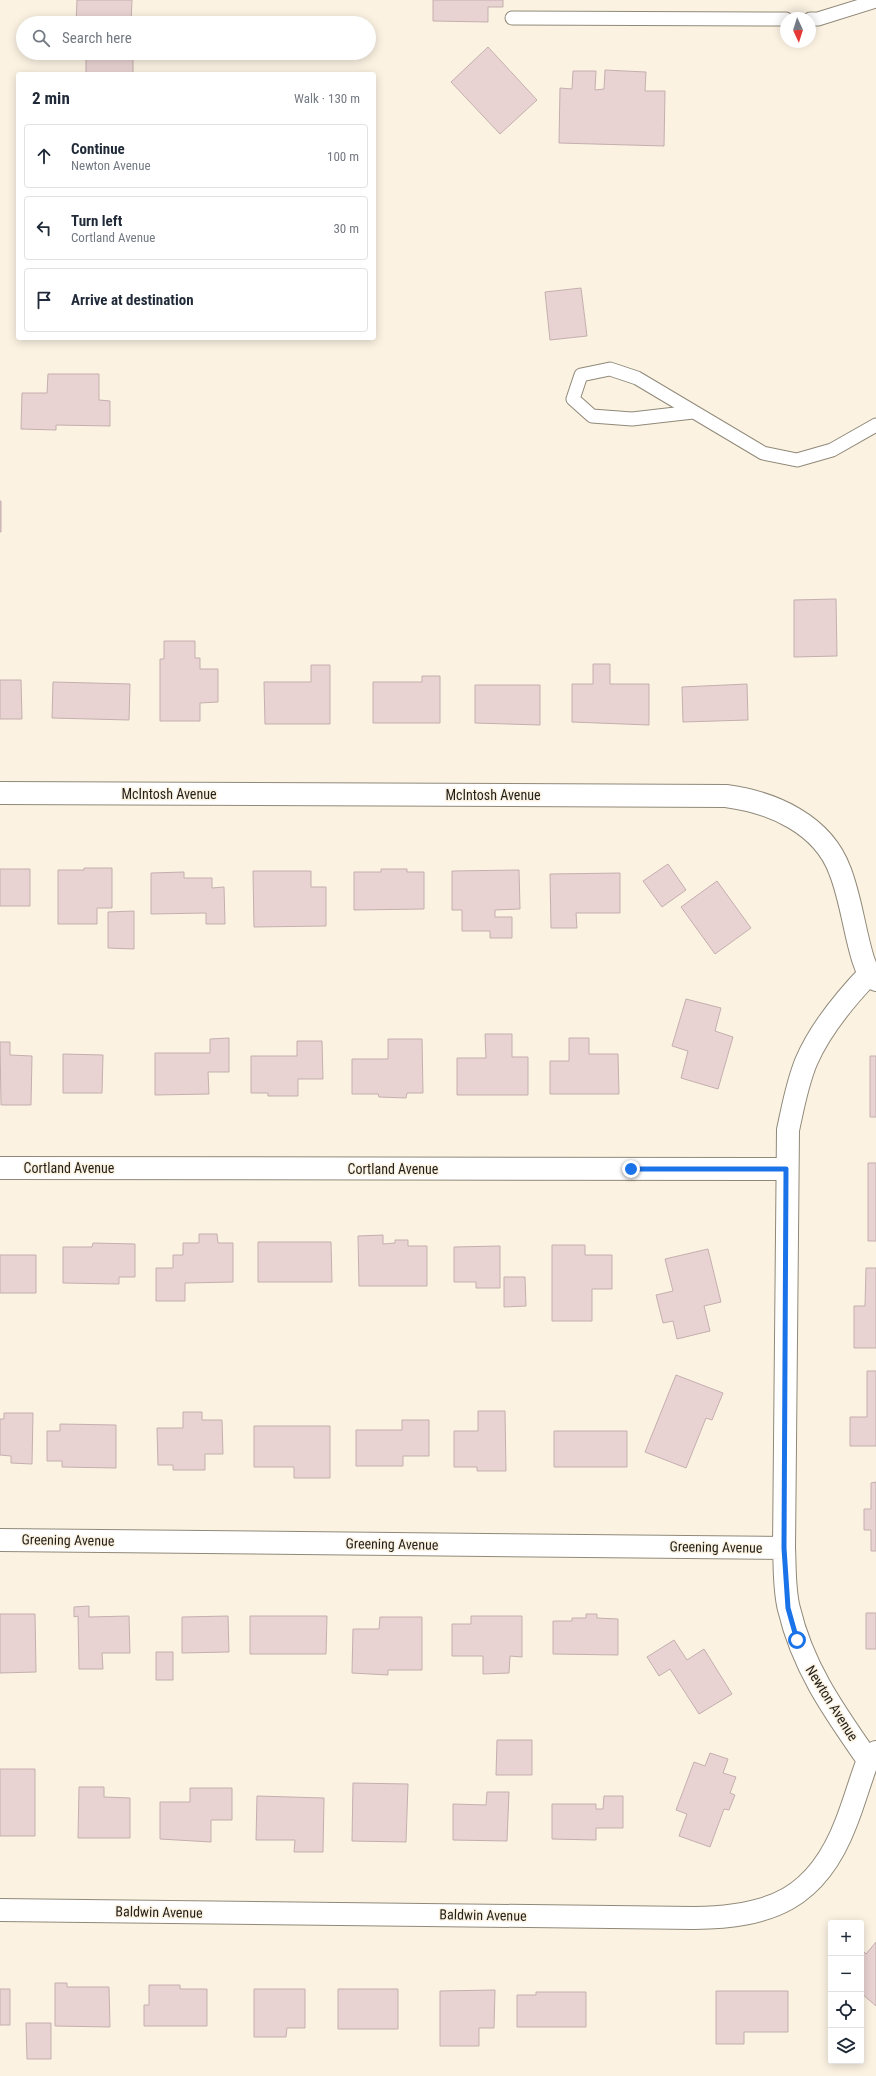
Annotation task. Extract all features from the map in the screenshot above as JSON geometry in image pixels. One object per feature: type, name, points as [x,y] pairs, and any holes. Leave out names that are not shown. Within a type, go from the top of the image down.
[{"type":"street","name":"McIntosh Avenue","points":[[0,793],[726,796],[747,799],[767,805],[794,818],[820,838],[830,852],[840,870],[853,916],[862,959],[873,976]]},
{"type":"street","name":"Newton Avenue","points":[[872,1756],[811,1672],[797,1640],[788,1608],[784,1548],[786,1169],[788,1130],[796,1093],[806,1062],[818,1039],[833,1016],[873,976]]},
{"type":"street","name":"Cortland Avenue","points":[[0,1168],[786,1169]]},
{"type":"street","name":"Greening Avenue","points":[[0,1540],[784,1548]]},
{"type":"street","name":"Baldwin Avenue","points":[[0,1910],[686,1918],[747,1914],[773,1907],[798,1894],[818,1875],[835,1849],[847,1823],[872,1756]]},
{"type":"lane","points":[[816,19],[876,1]]},
{"type":"lane","points":[[512,18],[780,19]]},
{"type":"lane","points":[[693,412],[632,419],[592,416],[573,400],[581,375],[610,369],[636,378],[762,453],[797,460],[832,450],[876,424]]},
{"type":"building","points":[[77,0],[132,0],[131,16],[76,16]]},
{"type":"building","points":[[433,0],[503,0],[503,7],[488,7],[488,22],[433,21]]},
{"type":"building","points":[[488,47],[537,100],[500,134],[451,82]]},
{"type":"building","points":[[86,60],[133,60],[133,72],[86,72]]},
{"type":"building","points":[[605,70],[646,72],[645,91],[665,91],[664,146],[559,143],[560,88],[572,89],[573,71],[596,71],[595,90],[604,89]]},
{"type":"building","points":[[581,288],[587,336],[550,340],[545,292]]},
{"type":"building","points":[[48,374],[99,374],[99,400],[110,401],[110,426],[56,425],[56,430],[21,429],[22,393],[47,393]]},
{"type":"building","points":[[1,501],[1,532],[0,532]]},
{"type":"building","points":[[836,599],[837,656],[794,657],[794,600]]},
{"type":"building","points":[[164,641],[195,641],[195,658],[200,658],[200,669],[218,669],[218,702],[200,703],[200,721],[160,721],[160,659],[164,659]]},
{"type":"building","points":[[593,664],[610,664],[610,684],[649,684],[649,725],[572,722],[572,684],[593,684]]},
{"type":"building","points":[[311,665],[330,665],[330,724],[265,724],[264,682],[311,682]]},
{"type":"building","points":[[422,676],[440,676],[440,723],[373,723],[373,682],[422,682]]},
{"type":"building","points":[[0,680],[21,680],[22,719],[0,719]]},
{"type":"building","points":[[53,682],[130,684],[129,720],[52,718]]},
{"type":"building","points":[[747,684],[748,720],[683,722],[682,687]]},
{"type":"building","points":[[475,685],[540,685],[540,725],[475,723]]},
{"type":"building","points":[[668,864],[686,890],[662,907],[643,881]]},
{"type":"building","points":[[84,868],[112,868],[112,908],[97,908],[97,924],[58,924],[58,870],[84,870]]},
{"type":"building","points":[[0,869],[30,869],[30,906],[0,906]]},
{"type":"building","points":[[381,869],[407,869],[407,872],[424,872],[424,909],[354,910],[354,872],[381,872]]},
{"type":"building","points":[[519,870],[520,909],[495,910],[495,917],[512,917],[512,938],[490,938],[490,931],[462,931],[462,910],[452,910],[452,871]]},
{"type":"building","points":[[253,871],[311,871],[311,887],[326,887],[326,926],[254,927]]},
{"type":"building","points":[[184,872],[184,878],[212,878],[212,888],[224,887],[225,924],[206,924],[206,913],[151,914],[151,873]]},
{"type":"building","points":[[620,873],[620,913],[576,913],[577,928],[551,928],[550,874]]},
{"type":"building","points":[[717,881],[751,928],[715,954],[681,907]]},
{"type":"building","points":[[134,911],[134,949],[108,948],[108,912]]},
{"type":"building","points":[[686,999],[721,1008],[715,1031],[733,1037],[718,1089],[681,1078],[688,1051],[672,1046]]},
{"type":"building","points":[[485,1034],[512,1034],[512,1057],[528,1057],[528,1095],[457,1095],[457,1058],[486,1058]]},
{"type":"building","points":[[229,1038],[229,1072],[208,1072],[209,1094],[155,1095],[155,1053],[210,1053],[210,1039]]},
{"type":"building","points":[[569,1038],[589,1038],[589,1054],[618,1054],[619,1094],[550,1094],[550,1061],[569,1061]]},
{"type":"building","points":[[388,1039],[422,1039],[423,1093],[407,1093],[406,1098],[379,1097],[378,1094],[352,1094],[352,1059],[388,1059]]},
{"type":"building","points":[[297,1041],[322,1041],[323,1079],[298,1079],[298,1096],[268,1096],[268,1093],[251,1093],[251,1056],[297,1056]]},
{"type":"building","points":[[0,1042],[10,1042],[10,1055],[32,1056],[31,1105],[1,1105]]},
{"type":"building","points":[[63,1054],[103,1055],[102,1093],[63,1093]]},
{"type":"building","points":[[870,1056],[876,1056],[876,1117],[870,1117]]},
{"type":"building","points":[[868,1163],[876,1163],[876,1241],[868,1241]]},
{"type":"building","points":[[199,1234],[217,1234],[218,1243],[233,1243],[233,1282],[185,1283],[185,1301],[156,1301],[156,1268],[173,1268],[173,1255],[183,1255],[183,1243],[199,1243]]},
{"type":"building","points":[[383,1235],[383,1244],[395,1243],[395,1240],[408,1240],[408,1246],[427,1246],[427,1286],[359,1286],[358,1236]]},
{"type":"building","points":[[258,1242],[331,1242],[332,1282],[258,1282]]},
{"type":"building","points":[[93,1243],[135,1244],[135,1277],[119,1277],[119,1284],[63,1283],[63,1247],[92,1247]]},
{"type":"building","points":[[552,1245],[585,1245],[585,1255],[612,1255],[612,1289],[592,1289],[592,1321],[552,1321]]},
{"type":"building","points":[[500,1246],[500,1288],[476,1288],[476,1282],[454,1282],[454,1247]]},
{"type":"building","points":[[708,1249],[721,1302],[704,1306],[710,1331],[677,1339],[673,1321],[663,1323],[656,1295],[673,1291],[665,1259]]},
{"type":"building","points":[[0,1255],[36,1255],[36,1293],[0,1293]]},
{"type":"building","points":[[866,1268],[876,1268],[876,1348],[854,1348],[854,1306],[865,1306]]},
{"type":"building","points":[[504,1277],[525,1277],[526,1306],[504,1307]]},
{"type":"building","points":[[867,1371],[876,1371],[876,1446],[850,1446],[850,1417],[867,1417]]},
{"type":"building","points":[[676,1375],[723,1393],[712,1420],[706,1418],[686,1468],[645,1452]]},
{"type":"building","points":[[478,1411],[505,1411],[506,1471],[477,1471],[477,1467],[454,1467],[454,1431],[478,1431]]},
{"type":"building","points":[[183,1412],[202,1412],[202,1420],[222,1420],[223,1454],[205,1454],[205,1470],[173,1470],[173,1465],[158,1465],[157,1428],[183,1428]]},
{"type":"building","points":[[4,1413],[33,1413],[32,1464],[11,1463],[11,1456],[0,1455],[0,1419],[4,1419]]},
{"type":"building","points":[[402,1420],[429,1420],[429,1456],[403,1456],[403,1466],[356,1466],[356,1430],[402,1430]]},
{"type":"building","points":[[60,1424],[116,1425],[116,1468],[62,1467],[62,1461],[47,1461],[47,1431],[60,1431]]},
{"type":"building","points":[[254,1426],[330,1426],[330,1478],[294,1478],[294,1467],[254,1467]]},
{"type":"building","points":[[554,1431],[627,1431],[627,1467],[554,1467]]},
{"type":"building","points":[[876,1482],[876,1551],[871,1551],[871,1530],[864,1530],[864,1509],[871,1509],[871,1483]]},
{"type":"building","points":[[89,1606],[89,1617],[129,1616],[130,1653],[102,1653],[103,1669],[79,1669],[78,1616],[74,1617],[74,1607]]},
{"type":"building","points":[[866,1613],[876,1613],[876,1649],[866,1649]]},
{"type":"building","points":[[0,1614],[35,1614],[36,1672],[0,1673]]},
{"type":"building","points":[[586,1614],[597,1614],[597,1618],[618,1619],[618,1655],[553,1654],[553,1621],[572,1621],[572,1618],[586,1618]]},
{"type":"building","points":[[228,1616],[229,1652],[182,1653],[182,1617]]},
{"type":"building","points":[[250,1616],[327,1616],[326,1654],[250,1654]]},
{"type":"building","points":[[471,1616],[522,1616],[522,1657],[510,1656],[509,1673],[483,1674],[483,1656],[452,1656],[452,1624],[471,1624]]},
{"type":"building","points":[[380,1617],[422,1617],[422,1670],[388,1670],[388,1675],[352,1673],[353,1629],[379,1629]]},
{"type":"building","points":[[674,1640],[687,1660],[704,1649],[732,1694],[699,1714],[670,1669],[659,1676],[647,1657]]},
{"type":"building","points":[[156,1652],[173,1652],[173,1680],[156,1680]]},
{"type":"building","points":[[497,1740],[532,1740],[532,1775],[496,1775]]},
{"type":"building","points":[[710,1753],[728,1759],[723,1773],[736,1777],[730,1793],[735,1795],[729,1810],[724,1809],[710,1847],[679,1836],[687,1814],[676,1810],[694,1762],[705,1766]]},
{"type":"building","points":[[0,1769],[35,1769],[35,1836],[0,1836]]},
{"type":"building","points":[[353,1783],[408,1784],[406,1842],[352,1841]]},
{"type":"building","points":[[79,1787],[104,1787],[104,1797],[130,1798],[130,1838],[78,1838]]},
{"type":"building","points":[[190,1788],[232,1788],[232,1820],[211,1820],[211,1842],[160,1839],[160,1802],[190,1802]]},
{"type":"building","points":[[487,1792],[509,1792],[507,1841],[453,1840],[453,1804],[486,1805]]},
{"type":"building","points":[[257,1796],[324,1798],[323,1852],[294,1852],[295,1840],[256,1840]]},
{"type":"building","points":[[604,1796],[623,1796],[623,1828],[596,1828],[596,1840],[552,1839],[552,1804],[596,1804],[596,1809],[603,1809]]},
{"type":"building","points":[[876,1942],[876,2006],[864,1996],[864,1952],[866,1954]]},
{"type":"building","points":[[55,1983],[67,1983],[67,1987],[109,1987],[110,2027],[55,2026]]},
{"type":"building","points":[[149,1985],[180,1985],[180,1989],[207,1989],[207,2026],[144,2026],[144,2005],[149,2005]]},
{"type":"building","points":[[0,1989],[10,1989],[10,2025],[0,2025]]},
{"type":"building","points":[[254,1989],[305,1989],[305,2028],[287,2028],[286,2037],[254,2037]]},
{"type":"building","points":[[338,1989],[398,1989],[398,2029],[338,2029]]},
{"type":"building","points":[[495,1990],[494,2028],[479,2028],[479,2046],[440,2046],[440,1991]]},
{"type":"building","points":[[716,1991],[788,1991],[788,2032],[744,2032],[744,2044],[716,2044]]},
{"type":"building","points":[[536,1992],[586,1992],[586,2027],[517,2027],[517,1995],[536,1995]]},
{"type":"building","points":[[26,2023],[51,2023],[51,2059],[27,2059]]},
{"type":"route","points":[[631,1169],[786,1169],[784,1548],[788,1608],[797,1640]]}]
